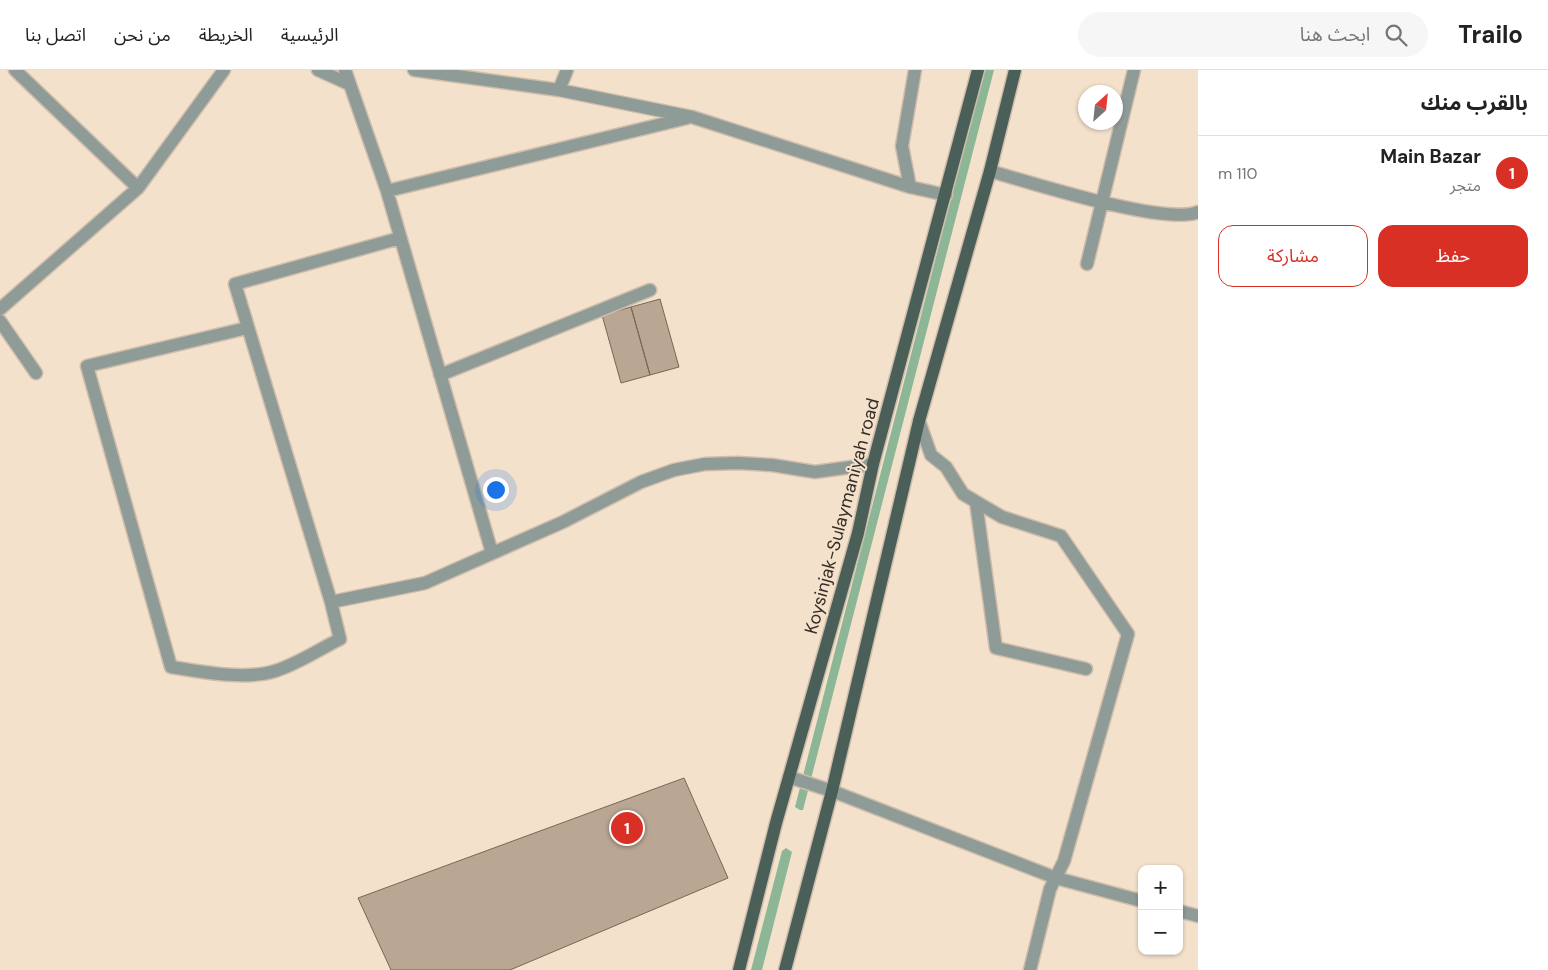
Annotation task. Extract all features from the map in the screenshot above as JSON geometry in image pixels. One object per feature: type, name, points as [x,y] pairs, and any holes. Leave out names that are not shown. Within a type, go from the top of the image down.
[{"type":"main road","name":"Koysinjak-Sulaymaniyah road","points":[[739,970],[789,777],[858,533],[873,464],[978,70]]},
{"type":"main road","points":[[785,970],[832,791],[919,421],[990,171],[1015,70]]},
{"type":"street","points":[[15,70],[138,188]]},
{"type":"street","points":[[0,309],[138,188],[224,70]]},
{"type":"street","points":[[318,70],[349,84]]},
{"type":"street","points":[[345,70],[387,191],[492,553]]},
{"type":"street","points":[[414,70],[559,90],[692,117],[910,187],[946,195]]},
{"type":"street","points":[[559,90],[567,70]]},
{"type":"street","points":[[910,187],[902,146],[915,70]]},
{"type":"street","points":[[1088,264],[1134,70]]},
{"type":"street","points":[[387,191],[692,117]]},
{"type":"street","points":[[990,171],[1144,212],[1189,216],[1198,212]]},
{"type":"street","points":[[247,328],[87,366],[171,667],[207,673],[232,674],[277,670],[340,639],[331,602],[234,284],[400,238]]},
{"type":"street","points":[[440,375],[650,290]]},
{"type":"street","points":[[0,321],[36,373]]},
{"type":"street","points":[[919,421],[932,456],[946,467],[963,494],[1002,517],[1061,536],[1128,634],[1064,861],[1050,889],[1030,970]]},
{"type":"street","points":[[331,602],[425,583],[563,522],[641,482],[674,470],[705,464],[738,462],[815,472],[873,464]]},
{"type":"street","points":[[976,502],[996,648],[1086,669]]},
{"type":"street","points":[[789,777],[832,791],[1056,878],[1138,900]]},
{"type":"street","points":[[1183,912],[1198,916]]},
{"type":"green space","points":[[984,70],[994,70],[803,810],[800,810],[795,807]]},
{"type":"green space","points":[[786,848],[792,852],[762,970],[751,970],[782,851]]},
{"type":"building","points":[[660,299],[679,367],[650,375],[631,307]]},
{"type":"building","points":[[631,307],[650,375],[621,383],[602,315]]},
{"type":"building","points":[[684,778],[728,878],[510,970],[391,970],[358,898]]},
{"type":"place","name":"Main Bazar","points":[[627,828]]}]
